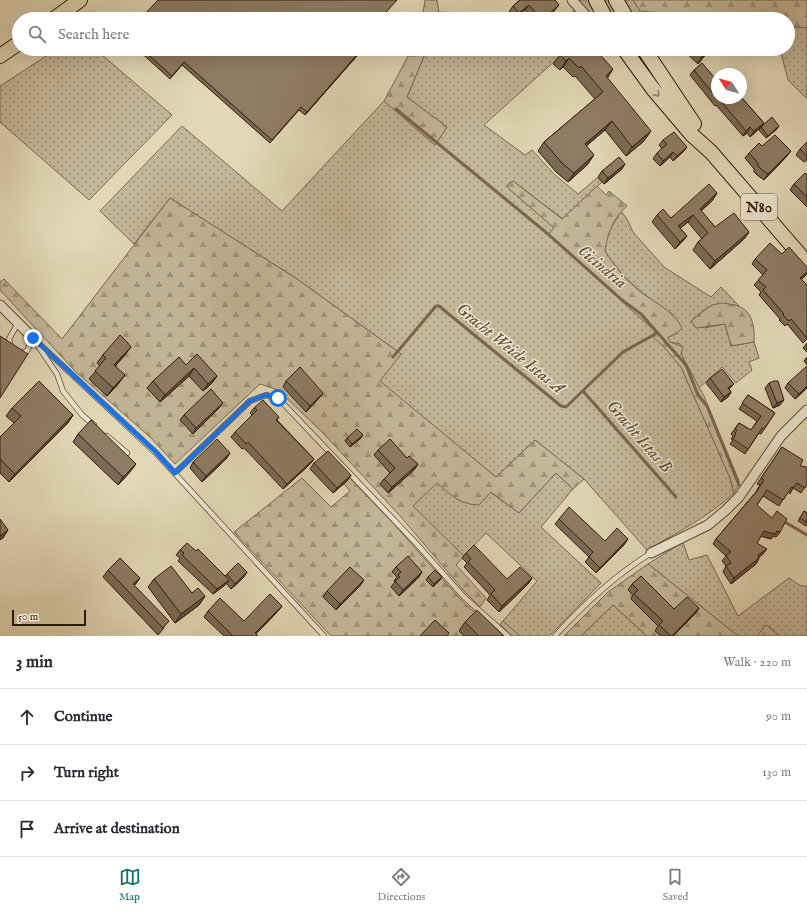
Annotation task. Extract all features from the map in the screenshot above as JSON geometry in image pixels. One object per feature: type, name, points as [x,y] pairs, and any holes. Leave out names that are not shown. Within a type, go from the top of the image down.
[{"type":"main road","points":[[64,12],[80,0]]},
{"type":"main road","points":[[596,0],[602,12]]},
{"type":"main road","points":[[616,0],[623,12]]},
{"type":"main road","points":[[0,56],[12,48]]},
{"type":"main road","name":"N80","points":[[629,56],[653,89],[692,135],[711,152],[807,262]]},
{"type":"main road","name":"N80","points":[[649,56],[711,152]]},
{"type":"street","points":[[572,0],[583,12]]},
{"type":"street","points":[[0,305],[33,338]]},
{"type":"street","points":[[651,552],[708,525],[726,510],[743,492],[781,436],[807,410]]},
{"type":"lane","points":[[18,323],[9,340],[12,349],[22,354],[27,351],[33,338]]},
{"type":"lane","points":[[33,338],[57,374],[62,392],[82,415],[99,430]]},
{"type":"lane","points":[[33,338],[156,452],[323,636]]},
{"type":"lane","points":[[175,473],[250,401],[266,395],[278,398],[414,541],[464,597],[508,636]]},
{"type":"lane","points":[[105,434],[127,453]]},
{"type":"lane","points":[[555,636],[582,607],[627,568],[651,552]]},
{"type":"green space","points":[[425,0],[437,0],[439,12],[423,12]]},
{"type":"green space","points":[[576,0],[591,0],[597,12],[587,12]]},
{"type":"green space","points":[[598,0],[613,0],[619,12],[605,12]]},
{"type":"green space","points":[[623,0],[633,0],[640,11],[629,12]]},
{"type":"green space","points":[[633,0],[807,0],[807,28],[795,27],[795,12],[640,11]]},
{"type":"green space","points":[[795,27],[807,28],[807,99],[788,80],[782,56],[795,56]]},
{"type":"green space","points":[[46,56],[103,56],[172,115],[89,200],[0,122],[0,86]]},
{"type":"green space","points":[[408,56],[424,56],[407,97],[447,127],[435,145],[384,101]]},
{"type":"green space","points":[[424,56],[560,56],[484,125],[525,155],[532,150],[555,175],[578,194],[597,178],[602,182],[563,219],[513,181],[507,187],[554,228],[549,235],[655,331],[652,336],[663,346],[681,367],[730,478],[734,493],[714,510],[647,550],[584,479],[535,440],[496,477],[379,381],[401,354],[297,279],[170,198],[134,244],[100,211],[182,126],[282,211],[384,101],[435,145],[447,127],[407,97]]},
{"type":"green space","points":[[513,181],[562,219],[597,186],[606,195],[609,191],[627,206],[618,215],[612,226],[607,238],[605,251],[626,279],[641,292],[667,310],[678,321],[682,328],[676,334],[668,337],[670,342],[683,347],[681,354],[704,396],[739,481],[734,493],[730,478],[681,367],[663,346],[652,336],[655,331],[548,235],[554,228],[507,187],[508,184]]},
{"type":"green space","points":[[170,198],[297,279],[401,354],[380,381],[496,477],[535,440],[584,479],[573,489],[556,473],[519,513],[491,492],[479,505],[472,505],[456,498],[437,483],[413,506],[464,556],[456,565],[486,598],[480,607],[465,592],[400,516],[323,433],[278,390],[260,384],[175,464],[150,437],[75,371],[0,290],[0,282],[4,279],[62,339]]},
{"type":"green space","points":[[621,211],[627,219],[633,232],[664,267],[711,297],[721,287],[739,306],[723,304],[713,305],[703,310],[691,321],[704,328],[725,324],[731,346],[754,342],[759,358],[749,362],[752,370],[736,383],[722,367],[699,388],[681,354],[680,344],[670,342],[668,337],[676,334],[672,314],[635,286],[612,262],[605,251],[607,235]]},
{"type":"green space","points":[[722,303],[738,306],[747,312],[752,321],[754,342],[731,346],[725,324],[696,328],[691,321],[712,305]]},
{"type":"green space","points":[[343,471],[393,523],[462,601],[501,636],[331,636],[234,532],[302,478],[331,507],[350,491],[338,476]]},
{"type":"green space","points":[[556,473],[573,489],[541,527],[601,583],[549,636],[520,636],[503,621],[537,581],[486,533],[464,556],[412,506],[437,482],[458,500],[479,505],[490,492],[519,513]]},
{"type":"green space","points":[[683,542],[689,560],[707,555],[738,616],[789,578],[801,586],[807,586],[807,636],[780,636],[766,625],[757,636],[738,636],[648,564]]},
{"type":"green space","points":[[648,564],[738,636],[647,636],[613,605],[581,636],[564,636],[608,592]]},
{"type":"green space","points":[[613,605],[647,636],[581,636]]},
{"type":"green space","points":[[503,621],[520,636],[512,636],[500,624]]},
{"type":"green space","points":[[766,625],[780,636],[757,636]]},
{"type":"building","points":[[158,0],[397,0],[386,12],[147,12]]},
{"type":"building","points":[[520,0],[555,0],[559,5],[551,12],[535,12],[529,5],[518,12],[513,6]]},
{"type":"building","points":[[150,56],[356,56],[307,112],[301,107],[272,140],[184,62],[172,76]]},
{"type":"building","points":[[561,56],[601,56],[613,69],[606,76],[651,131],[632,147],[612,121],[585,144],[594,155],[574,173],[562,163],[544,142],[603,92],[581,66],[579,68],[569,58],[566,61]]},
{"type":"building","points":[[702,63],[711,73],[711,91],[694,70]]},
{"type":"building","points":[[723,104],[747,104],[764,123],[754,131],[750,127],[746,131]]},
{"type":"building","points":[[772,117],[779,126],[768,136],[761,127]]},
{"type":"building","points":[[674,132],[687,147],[677,156],[673,152],[663,161],[657,153],[667,144],[663,140]]},
{"type":"building","points":[[775,135],[791,151],[768,174],[758,166],[758,163],[749,153],[759,143],[762,146]]},
{"type":"building","points":[[807,142],[807,156],[800,149]]},
{"type":"building","points":[[619,157],[625,164],[608,178],[602,171]]},
{"type":"building","points":[[805,173],[807,175],[807,197],[794,184]]},
{"type":"building","points":[[709,184],[717,193],[700,209],[715,227],[734,213],[749,232],[715,261],[698,242],[708,233],[693,215],[678,226],[687,236],[680,242],[657,215],[663,209],[671,218]]},
{"type":"building","points":[[770,243],[782,254],[789,247],[807,267],[807,272],[800,278],[807,285],[807,338],[791,319],[789,321],[783,315],[784,314],[763,290],[766,287],[758,280],[767,270],[755,259]]},
{"type":"building","points":[[120,335],[131,347],[114,365],[125,375],[113,388],[95,371],[106,358],[103,355]]},
{"type":"building","points":[[0,336],[28,354],[0,398]]},
{"type":"building","points":[[197,354],[217,376],[208,384],[194,368],[165,395],[153,381],[179,357],[186,365]]},
{"type":"building","points":[[807,366],[807,386],[799,394],[788,383]]},
{"type":"building","points":[[300,367],[323,393],[310,406],[286,381]]},
{"type":"building","points":[[722,369],[734,384],[728,388],[731,392],[724,397],[710,378]]},
{"type":"building","points":[[39,381],[73,415],[15,474],[0,459],[0,437],[21,416],[12,408]]},
{"type":"building","points":[[778,381],[784,400],[777,403],[769,383]]},
{"type":"building","points":[[211,389],[223,403],[196,428],[184,415]]},
{"type":"building","points":[[748,395],[775,413],[764,429],[762,428],[748,449],[733,439],[737,430],[735,429],[739,423],[751,430],[761,416],[742,403]]},
{"type":"building","points":[[263,400],[279,417],[276,420],[314,459],[287,484],[248,442],[246,444],[235,432],[257,410],[254,408]]},
{"type":"building","points":[[91,420],[136,464],[123,477],[78,434]]},
{"type":"building","points":[[357,429],[363,435],[352,444],[347,438]]},
{"type":"building","points":[[217,439],[230,453],[206,476],[193,462]]},
{"type":"building","points":[[390,439],[407,458],[409,456],[418,464],[392,487],[384,479],[395,468],[378,450]]},
{"type":"building","points":[[782,447],[803,460],[800,466],[807,467],[807,484],[805,488],[797,483],[793,488],[792,487],[783,500],[767,490],[757,505],[772,518],[777,511],[787,519],[780,532],[777,531],[775,534],[764,531],[757,543],[767,549],[758,555],[759,558],[734,578],[726,566],[731,563],[726,555],[731,552],[716,539],[757,491],[764,480],[761,478]]},
{"type":"building","points":[[328,451],[351,475],[337,488],[314,463]]},
{"type":"building","points":[[569,507],[605,541],[617,528],[628,539],[600,568],[589,557],[593,552],[559,519]]},
{"type":"building","points":[[804,511],[807,513],[807,522],[800,518]]},
{"type":"building","points":[[0,519],[8,530],[0,536]]},
{"type":"building","points":[[187,543],[196,551],[198,549],[229,580],[217,589],[182,555],[184,553],[180,550]]},
{"type":"building","points":[[474,545],[507,579],[520,567],[532,578],[502,606],[491,594],[495,590],[468,562],[471,559],[466,553]]},
{"type":"building","points":[[408,556],[422,572],[403,590],[395,581],[400,577],[398,575],[401,572],[396,567]]},
{"type":"building","points":[[120,558],[140,578],[133,584],[169,621],[163,628],[108,570]]},
{"type":"building","points":[[238,563],[247,572],[235,584],[227,574]]},
{"type":"building","points":[[171,566],[192,593],[198,588],[205,596],[181,614],[154,579]]},
{"type":"building","points":[[350,567],[364,580],[340,604],[327,591]]},
{"type":"building","points":[[435,570],[442,577],[434,584],[428,577]]},
{"type":"building","points":[[641,576],[674,609],[687,597],[699,608],[672,636],[659,625],[663,621],[634,594],[638,590],[632,584]]},
{"type":"building","points":[[270,594],[282,606],[255,633],[258,636],[233,636],[208,611],[220,598],[244,621]]},
{"type":"building","points":[[477,610],[504,636],[479,636],[465,622]]},
{"type":"building","points":[[435,620],[449,633],[447,636],[420,636]]},
{"type":"waterway","name":"Cicindria","points":[[396,109],[548,234],[622,300],[641,314],[686,365],[698,395],[707,406],[739,485]]},
{"type":"waterway","name":"Gracht Weide Istas A","points":[[393,357],[436,306],[439,306],[561,406],[566,407],[623,352],[657,333]]},
{"type":"waterway","name":"Gracht Istas B","points":[[583,391],[676,497]]},
{"type":"waterway","name":"Cicindria","points":[[783,521],[807,535]]},
{"type":"route","points":[[33,338],[72,376],[156,452],[175,473],[181,465],[250,401],[266,395],[278,398]]}]
